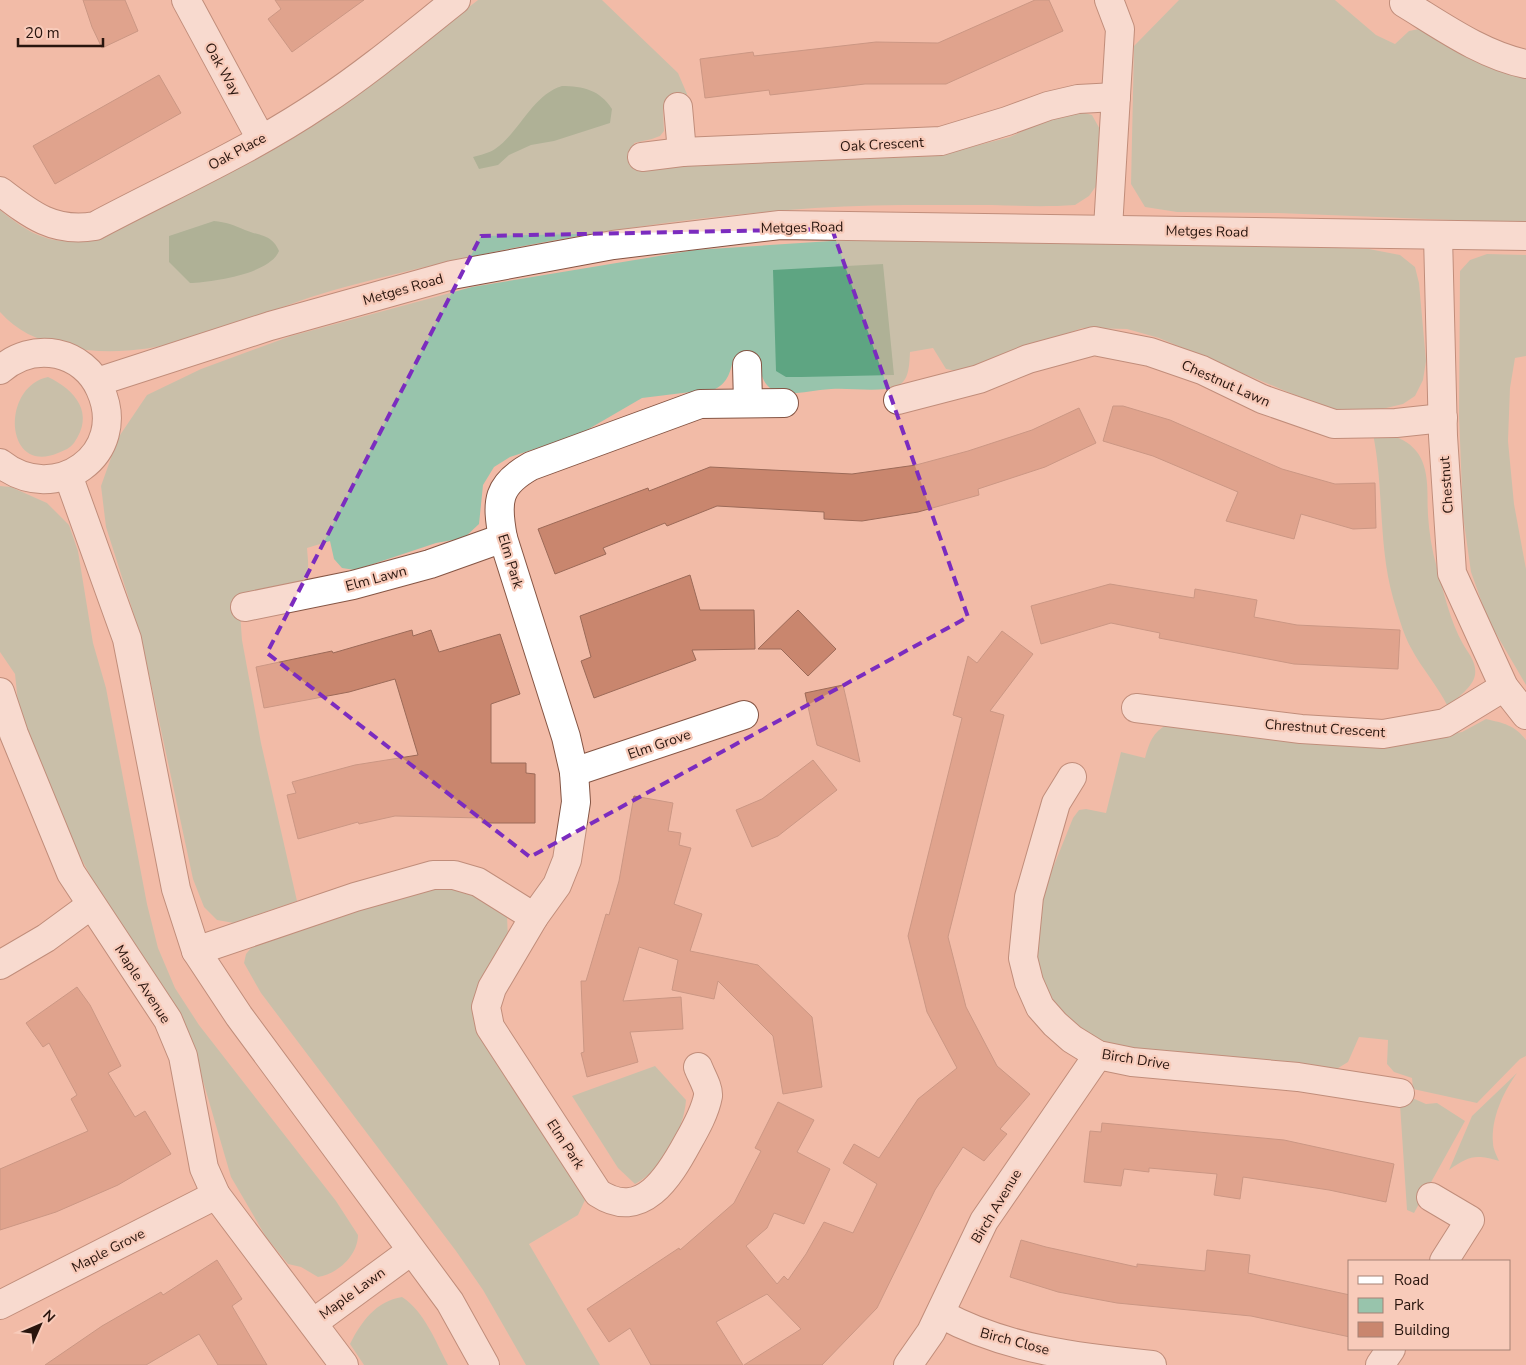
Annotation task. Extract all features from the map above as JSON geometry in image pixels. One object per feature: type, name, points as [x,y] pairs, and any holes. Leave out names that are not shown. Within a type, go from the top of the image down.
[{"type":"street","name":"Oak Way","points":[[186,0],[261,139]]},
{"type":"street","name":"Oak Place","points":[[0,191],[24,210],[59,227],[78,229],[94,226],[261,139],[320,104],[372,67],[456,0]]},
{"type":"street","points":[[1108,228],[1120,29],[1109,0]]},
{"type":"street","points":[[1404,4],[1467,40],[1510,61],[1526,64]]},
{"type":"street","name":"Oak Crescent","points":[[642,157],[682,152],[941,140],[1007,122],[1048,106],[1078,99],[1116,97]]},
{"type":"street","points":[[678,107],[682,152]]},
{"type":"street","name":"Metges Road","points":[[97,382],[270,326],[452,275],[613,245],[780,225],[1108,228],[1438,236],[1526,236]]},
{"type":"street","name":"Chestnut","points":[[1438,236],[1443,418],[1452,573],[1504,687],[1526,715]]},
{"type":"street","name":"Chestnut Lawn","points":[[898,400],[979,378],[1028,359],[1094,341],[1150,352],[1193,367],[1262,399],[1334,424],[1396,423],[1443,418]]},
{"type":"street","points":[[0,463],[18,476],[38,480],[53,480],[68,475],[84,466],[93,457],[104,436],[107,412],[105,400],[97,382],[88,370],[75,361],[50,353],[31,354],[2,362]]},
{"type":"street","points":[[747,365],[748,402]]},
{"type":"street","name":"Elm Park","points":[[698,1067],[708,1094],[699,1122],[674,1169],[661,1185],[636,1202],[624,1204],[611,1202],[598,1194],[490,1027],[486,1007],[492,988],[534,917],[557,885],[567,860],[576,802],[574,772],[555,700],[503,538],[500,523],[502,490],[513,476],[550,458],[587,447],[677,411],[700,404],[748,402],[784,404]]},
{"type":"street","points":[[68,475],[127,639],[176,889],[196,951],[238,1016],[450,1302],[486,1365]]},
{"type":"street","name":"Elm Lawn","points":[[245,607],[353,585],[430,564],[503,538]]},
{"type":"street","name":"Chrestnut Crescent","points":[[1136,708],[1301,729],[1383,734],[1445,723],[1504,687]]},
{"type":"street","name":"Maple Avenue","points":[[0,692],[14,734],[71,873],[168,1020],[183,1056],[204,1168],[216,1195],[313,1323]]},
{"type":"street","name":"Elm Grove","points":[[574,772],[744,715]]},
{"type":"street","name":"Birch Drive","points":[[1072,777],[1056,803],[1029,897],[1023,958],[1029,982],[1040,1007],[1072,1039],[1098,1055],[1132,1062],[1298,1077],[1400,1093]]},
{"type":"street","points":[[196,951],[355,897],[433,875],[454,875],[478,882],[534,917]]},
{"type":"street","points":[[0,965],[46,938],[91,905]]},
{"type":"street","name":"Birch Avenue","points":[[908,1365],[941,1314],[984,1221],[1098,1055]]},
{"type":"street","name":"Maple Grove","points":[[0,1306],[216,1195]]},
{"type":"street","points":[[1431,1197],[1470,1220],[1445,1260]]},
{"type":"street","name":"Maple Lawn","points":[[344,1365],[313,1323],[411,1251]]},
{"type":"street","name":"Birch Close","points":[[941,1314],[964,1326],[1031,1348],[1103,1361],[1152,1365]]},
{"type":"street","points":[[1380,1365],[1390,1350]]},
{"type":"highlighted area","points":[[832,229],[968,617],[530,857],[267,653],[481,236]]},
{"type":"green space","points":[[478,0],[602,0],[678,73],[687,94],[685,107],[663,109],[664,131],[660,136],[634,143],[636,168],[936,156],[1010,137],[1040,123],[1077,111],[1092,115],[1102,133],[1099,182],[1089,196],[1075,205],[904,205],[815,208],[696,219],[578,236],[403,272],[309,298],[240,323],[171,344],[135,350],[99,351],[53,344],[20,330],[0,312],[0,210],[21,226],[41,236],[62,241],[88,241],[293,135],[356,95]]},
{"type":"green space","points":[[1179,0],[1335,0],[1376,35],[1395,44],[1409,31],[1424,28],[1526,75],[1526,223],[1278,213],[1177,212],[1145,207],[1131,184],[1134,46]]},
{"type":"green space","points":[[562,86],[584,88],[602,97],[612,109],[610,123],[554,141],[531,145],[509,155],[498,165],[479,169],[473,157],[487,153],[504,142],[542,97]]},
{"type":"green space","points":[[214,221],[230,224],[265,236],[273,241],[279,251],[264,266],[253,271],[212,281],[190,283],[169,262],[169,236]]},
{"type":"green space","points":[[862,239],[1142,242],[1369,249],[1400,255],[1415,267],[1419,283],[1426,361],[1423,380],[1415,396],[1403,404],[1382,409],[1340,411],[1290,393],[1159,338],[1127,329],[1082,328],[1001,359],[957,371],[946,369],[933,348],[910,352],[908,372],[903,381],[894,388],[879,390],[831,389],[783,393],[774,390],[766,384],[761,374],[759,358],[734,357],[726,379],[715,389],[642,398],[580,434],[510,457],[494,467],[483,485],[479,524],[464,538],[436,543],[355,570],[342,568],[334,559],[330,541],[307,548],[307,572],[300,583],[235,596],[240,613],[242,640],[261,743],[297,901],[234,923],[217,920],[204,907],[193,879],[141,637],[106,527],[101,486],[118,438],[147,395],[201,369],[291,336],[472,287],[695,250]]},
{"type":"green space","points":[[1487,254],[1526,255],[1526,356],[1515,358],[1510,388],[1508,441],[1514,504],[1526,569],[1526,685],[1488,620],[1471,572],[1463,516],[1459,416],[1460,271],[1470,260]]},
{"type":"green space","points":[[883,264],[894,375],[786,377],[776,371],[773,270]]},
{"type":"green space","points":[[48,377],[58,382],[74,396],[79,404],[83,422],[80,432],[70,447],[58,453],[40,457],[27,452],[19,442],[15,427],[16,412],[22,396],[32,384]]},
{"type":"green space","points":[[1373,434],[1392,436],[1408,443],[1417,452],[1424,466],[1427,482],[1429,528],[1435,562],[1458,635],[1473,662],[1475,670],[1474,679],[1471,684],[1448,707],[1415,656],[1401,624],[1393,598],[1385,557],[1379,475]]},
{"type":"green space","points":[[0,486],[11,487],[47,503],[69,525],[78,551],[93,643],[106,688],[147,904],[158,948],[175,988],[199,1025],[336,1201],[358,1235],[355,1250],[351,1256],[333,1272],[318,1277],[301,1267],[288,1264],[266,1237],[231,1177],[196,1057],[108,909],[74,845],[19,713],[15,674],[0,652]]},
{"type":"green space","points":[[1486,719],[1503,723],[1513,728],[1526,740],[1526,1056],[1520,1059],[1477,1103],[1413,1089],[1412,1078],[1394,1072],[1387,1064],[1388,1040],[1359,1037],[1348,1062],[1335,1070],[1118,1049],[1093,1039],[1065,1020],[1037,972],[1035,950],[1038,905],[1073,818],[1079,810],[1086,809],[1106,813],[1121,752],[1145,758],[1154,736],[1160,729],[1171,723],[1416,740],[1462,732]]},
{"type":"green space","points":[[434,887],[446,887],[474,894],[507,916],[508,938],[481,983],[548,1138],[585,1200],[578,1215],[529,1244],[600,1365],[526,1365],[483,1290],[456,1251],[261,993],[244,963],[246,954],[251,948],[279,935],[331,916]]},
{"type":"green space","points":[[655,1066],[686,1100],[684,1112],[681,1124],[670,1148],[654,1169],[635,1184],[618,1168],[572,1096]]},
{"type":"green space","points":[[1517,1073],[1503,1097],[1494,1124],[1493,1145],[1499,1161],[1484,1157],[1472,1158],[1449,1170],[1472,1116]]},
{"type":"green space","points":[[1410,1097],[1426,1104],[1437,1103],[1465,1121],[1414,1213],[1407,1210],[1400,1105]]},
{"type":"green space","points":[[402,1297],[417,1310],[434,1337],[448,1365],[364,1365],[350,1344],[354,1336],[364,1321],[377,1308],[393,1299]]},
{"type":"building","points":[[83,0],[125,0],[138,31],[102,48],[92,27]]},
{"type":"building","points":[[275,0],[364,0],[292,52],[268,19],[281,9]]},
{"type":"building","points":[[1035,0],[1049,0],[1063,31],[946,84],[865,84],[770,95],[769,90],[705,98],[700,59],[753,52],[754,56],[876,42],[938,43]]},
{"type":"building","points":[[159,75],[181,113],[55,184],[33,146]]},
{"type":"building","points":[[1113,406],[1123,406],[1170,420],[1282,469],[1335,484],[1375,483],[1376,528],[1353,529],[1301,514],[1294,539],[1226,521],[1238,492],[1153,456],[1103,441]]},
{"type":"building","points":[[1079,408],[1096,443],[1045,467],[978,489],[979,495],[918,512],[862,521],[824,519],[824,512],[717,506],[667,526],[665,523],[603,548],[606,554],[555,574],[538,529],[648,488],[649,491],[710,467],[852,474],[916,465],[968,451],[1032,430]]},
{"type":"building","points":[[690,575],[700,610],[754,610],[755,649],[692,650],[696,660],[594,698],[581,661],[591,657],[580,616]]},
{"type":"building","points":[[1110,584],[1194,598],[1195,589],[1257,600],[1254,617],[1297,625],[1400,630],[1398,669],[1294,664],[1159,638],[1160,633],[1111,623],[1041,644],[1031,606]]},
{"type":"building","points":[[798,610],[836,649],[808,676],[781,649],[758,649]]},
{"type":"building","points":[[412,630],[413,636],[431,630],[439,652],[500,634],[520,694],[491,704],[491,763],[526,763],[526,773],[535,774],[535,823],[482,823],[482,818],[395,816],[359,824],[358,822],[298,839],[287,795],[296,793],[292,782],[355,765],[418,755],[395,679],[349,692],[264,708],[256,667],[332,651],[333,653]]},
{"type":"building","points":[[1002,631],[1033,654],[990,711],[1004,715],[948,937],[966,1007],[997,1066],[1030,1094],[1000,1129],[1007,1134],[984,1161],[963,1147],[935,1190],[877,1308],[822,1365],[744,1365],[801,1329],[767,1294],[716,1322],[743,1365],[651,1365],[630,1328],[609,1342],[587,1309],[679,1248],[680,1250],[734,1203],[761,1151],[755,1148],[778,1102],[814,1120],[797,1152],[830,1169],[804,1224],[774,1213],[767,1228],[746,1246],[777,1284],[784,1276],[788,1280],[806,1254],[824,1222],[853,1233],[877,1184],[843,1163],[854,1144],[879,1158],[918,1099],[957,1068],[927,1012],[908,936],[962,718],[953,715],[968,656],[977,663]]},
{"type":"building","points":[[843,685],[860,762],[817,745],[805,693]]},
{"type":"building","points":[[813,760],[837,790],[778,836],[752,847],[736,810],[762,799]]},
{"type":"building","points":[[634,796],[673,803],[668,831],[681,833],[679,845],[691,848],[674,904],[702,914],[690,951],[758,965],[812,1017],[822,1087],[783,1094],[773,1036],[718,981],[714,999],[672,990],[678,960],[639,947],[623,1001],[681,997],[683,1029],[630,1032],[638,1062],[587,1077],[581,1053],[584,1052],[581,981],[586,981],[606,914],[609,915],[619,881]]},
{"type":"building","points":[[77,987],[90,1005],[121,1066],[108,1073],[135,1117],[145,1111],[171,1154],[118,1185],[56,1212],[0,1230],[0,1169],[88,1131],[71,1099],[77,1095],[49,1043],[43,1047],[26,1023]]},
{"type":"building","points":[[1102,1123],[1284,1140],[1394,1164],[1386,1202],[1329,1190],[1243,1177],[1240,1199],[1214,1195],[1217,1174],[1149,1168],[1149,1172],[1124,1169],[1121,1186],[1084,1182],[1090,1131],[1101,1132]]},
{"type":"building","points":[[1021,1240],[1137,1267],[1137,1264],[1205,1271],[1207,1250],[1250,1255],[1248,1273],[1348,1295],[1348,1337],[1251,1316],[1117,1303],[1058,1292],[1010,1277]]},
{"type":"building","points":[[217,1260],[242,1299],[232,1306],[267,1365],[218,1365],[199,1334],[146,1365],[45,1365],[102,1326],[161,1292],[163,1295]]}]
